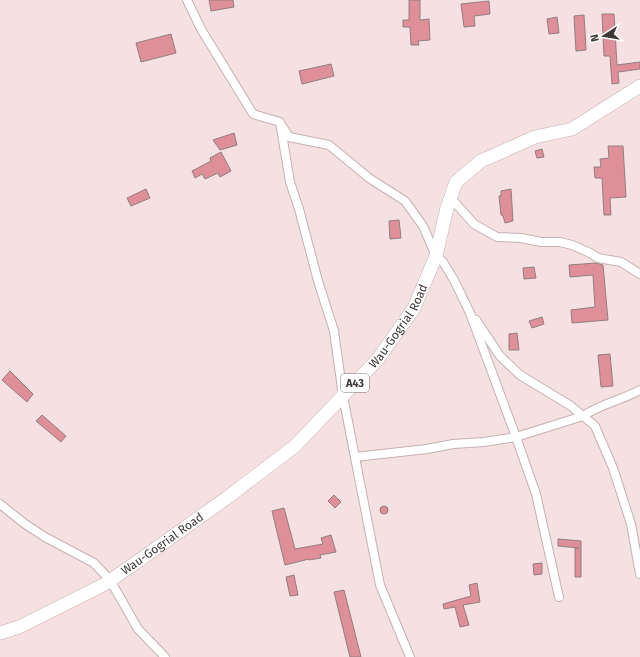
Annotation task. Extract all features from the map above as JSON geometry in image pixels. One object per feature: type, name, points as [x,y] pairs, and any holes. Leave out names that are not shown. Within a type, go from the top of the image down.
[{"type":"main road","name":"Wau-Gogrial Road","points":[[0,633],[20,627],[110,580],[228,497],[295,446],[378,359],[414,308],[436,256],[447,208],[456,182],[481,161],[535,137],[572,129],[640,86]]},
{"type":"street","points":[[187,0],[201,29],[253,114],[280,122],[289,137],[329,145],[369,178],[405,201],[424,226],[436,256],[443,262],[454,280],[470,313],[516,437],[536,494],[559,597]]},
{"type":"street","points":[[280,122],[290,182],[334,331],[343,396],[380,585],[410,657]]},
{"type":"street","points":[[450,198],[474,224],[497,237],[521,238],[541,242],[560,242],[590,253],[598,258],[622,262],[640,274]]},
{"type":"street","points":[[470,313],[500,356],[520,375],[571,406],[595,426],[613,468],[631,524],[640,574]]},
{"type":"street","points":[[355,457],[516,437],[583,416],[592,410],[640,390]]},
{"type":"street","points":[[0,504],[25,524],[45,537],[94,563],[110,580],[138,629],[165,657]]},
{"type":"building","points":[[209,0],[233,0],[234,7],[211,11]]},
{"type":"building","points":[[409,0],[420,0],[420,20],[429,19],[430,40],[418,41],[419,45],[411,45],[410,27],[403,27],[403,20],[409,20]]},
{"type":"building","points":[[489,1],[490,14],[474,16],[475,26],[464,27],[461,4]]},
{"type":"building","points":[[602,14],[614,14],[617,65],[640,62],[640,69],[618,72],[619,83],[612,84],[610,56],[604,56]]},
{"type":"building","points":[[584,15],[586,50],[576,51],[574,16]]},
{"type":"building","points":[[557,17],[559,33],[549,34],[547,19]]},
{"type":"building","points":[[171,34],[176,53],[141,62],[136,43]]},
{"type":"building","points":[[331,64],[334,76],[302,84],[299,71]]},
{"type":"building","points":[[234,133],[237,145],[220,150],[213,140]]},
{"type":"building","points":[[608,146],[623,146],[626,197],[610,198],[611,215],[604,215],[602,178],[595,178],[594,167],[601,167],[600,159],[609,158]]},
{"type":"building","points":[[542,149],[544,157],[537,158],[535,151]]},
{"type":"building","points":[[221,152],[231,171],[220,177],[218,173],[205,179],[202,174],[195,178],[192,171],[211,161],[210,158]]},
{"type":"building","points":[[146,189],[150,198],[131,206],[127,198]]},
{"type":"building","points":[[511,189],[513,221],[505,223],[503,216],[501,215],[499,196],[501,196],[501,191]]},
{"type":"building","points":[[399,220],[401,238],[390,239],[389,221]]},
{"type":"building","points":[[596,263],[603,265],[608,320],[572,323],[571,310],[595,307],[593,275],[570,277],[569,265]]},
{"type":"building","points":[[534,267],[536,278],[524,279],[523,268]]},
{"type":"building","points":[[542,317],[544,324],[532,328],[529,321]]},
{"type":"building","points":[[517,333],[519,350],[509,350],[509,334]]},
{"type":"building","points":[[610,354],[613,386],[601,387],[598,355]]},
{"type":"building","points":[[10,371],[33,394],[27,402],[2,380]]},
{"type":"building","points":[[42,415],[66,436],[61,442],[36,421]]},
{"type":"building","points":[[334,495],[341,502],[335,508],[328,501]]},
{"type":"building","points":[[382,506],[386,506],[388,510],[386,514],[382,514],[380,512],[380,508]]},
{"type":"building","points":[[284,508],[295,549],[323,544],[321,538],[331,535],[336,552],[320,555],[321,558],[309,559],[285,565],[272,511]]},
{"type":"building","points":[[558,539],[581,541],[581,577],[575,577],[575,548],[579,548],[558,546]]},
{"type":"building","points":[[542,563],[542,574],[534,575],[533,564]]},
{"type":"building","points":[[294,575],[298,595],[290,596],[286,577]]},
{"type":"building","points":[[477,583],[480,602],[463,605],[469,625],[460,627],[455,607],[444,609],[443,604],[471,596],[469,585]]},
{"type":"building","points":[[344,590],[361,657],[350,657],[334,592]]}]
